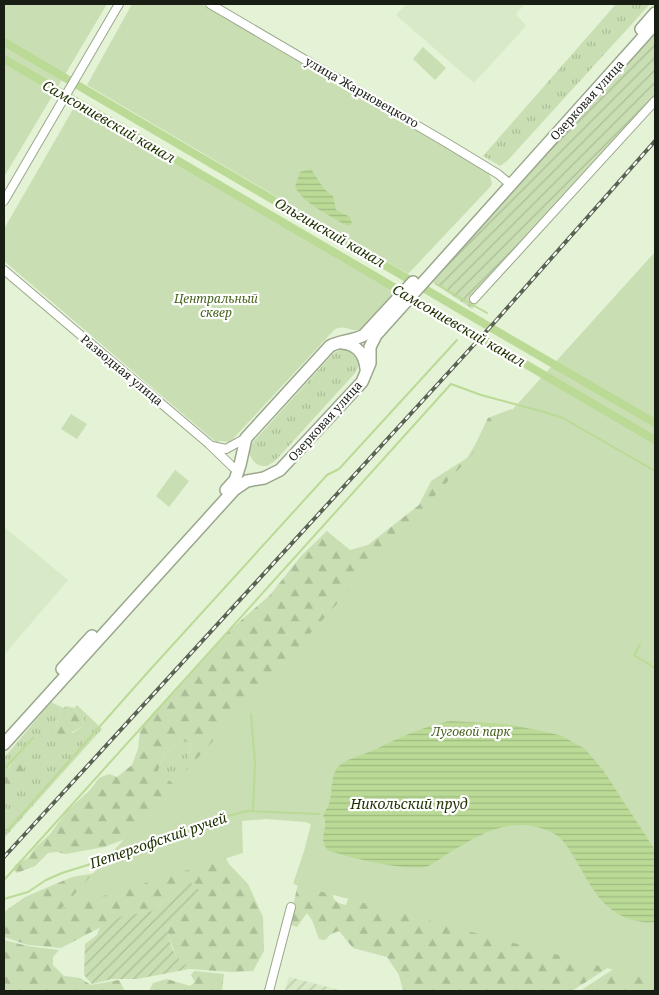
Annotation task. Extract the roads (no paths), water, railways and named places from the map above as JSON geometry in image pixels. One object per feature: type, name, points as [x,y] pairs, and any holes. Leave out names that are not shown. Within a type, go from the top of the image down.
[{"type":"street","points":[[4,201],[119,4]]},
{"type":"street","name":"улица Жарновецкого","points":[[210,4],[447,143],[508,182]]},
{"type":"street","name":"Озерковая улица","points":[[209,444],[226,449],[246,438],[330,346],[337,342],[356,339],[364,335],[399,303],[508,182],[655,13]]},
{"type":"street","name":"Озерковая улица","points":[[508,182],[655,24]]},
{"type":"street","points":[[474,299],[655,101]]},
{"type":"street","name":"Разводная улица","points":[[4,270],[209,444],[238,472]]},
{"type":"street","name":"Озерковая улица","points":[[4,744],[234,490],[247,481],[270,477],[284,467],[358,388],[366,375],[370,363],[369,351],[372,341],[399,303]]},
{"type":"street","points":[[337,342],[347,343],[360,351],[366,366],[366,375]]},
{"type":"street","name":"Озерковая улица","points":[[4,733],[231,484],[238,472],[246,438]]},
{"type":"street","points":[[238,472],[247,481]]},
{"type":"street","points":[[268,991],[291,907]]},
{"type":"water","points":[[311,169],[324,189],[333,196],[336,210],[350,217],[352,224],[347,226],[318,209],[299,193],[295,187],[300,172]]},
{"type":"water","name":"Никольский пруд","points":[[450,721],[506,724],[542,731],[562,736],[585,749],[603,770],[655,850],[655,922],[633,920],[613,911],[598,896],[563,841],[557,835],[538,827],[524,825],[497,828],[472,839],[428,866],[420,868],[378,863],[328,850],[323,841],[325,818],[323,817],[329,804],[334,774],[339,766],[412,733]]},
{"type":"waterway","name":"Ольгинский канал","points":[[4,42],[655,423]]},
{"type":"waterway","name":"Самсониевский канал","points":[[4,59],[655,440]]},
{"type":"waterway","points":[[436,284],[487,313]]},
{"type":"waterway","points":[[4,833],[327,475],[339,469],[457,340]]},
{"type":"waterway","points":[[4,880],[451,384],[481,395],[563,418],[655,471]]},
{"type":"waterway","points":[[640,645],[634,655],[655,668]]},
{"type":"waterway","points":[[251,714],[255,763],[253,811]]},
{"type":"waterway","points":[[4,769],[33,738]]},
{"type":"waterway","name":"Петергофский ручей","points":[[4,899],[28,892],[46,880],[62,873],[142,848],[228,816],[247,811],[320,814]]},
{"type":"railway","points":[[4,857],[493,324],[655,141]]},
{"type":"park label","name":"Центральный сквер","points":[[216,305]]},
{"type":"park label","name":"Луговой парк","points":[[471,731]]}]
